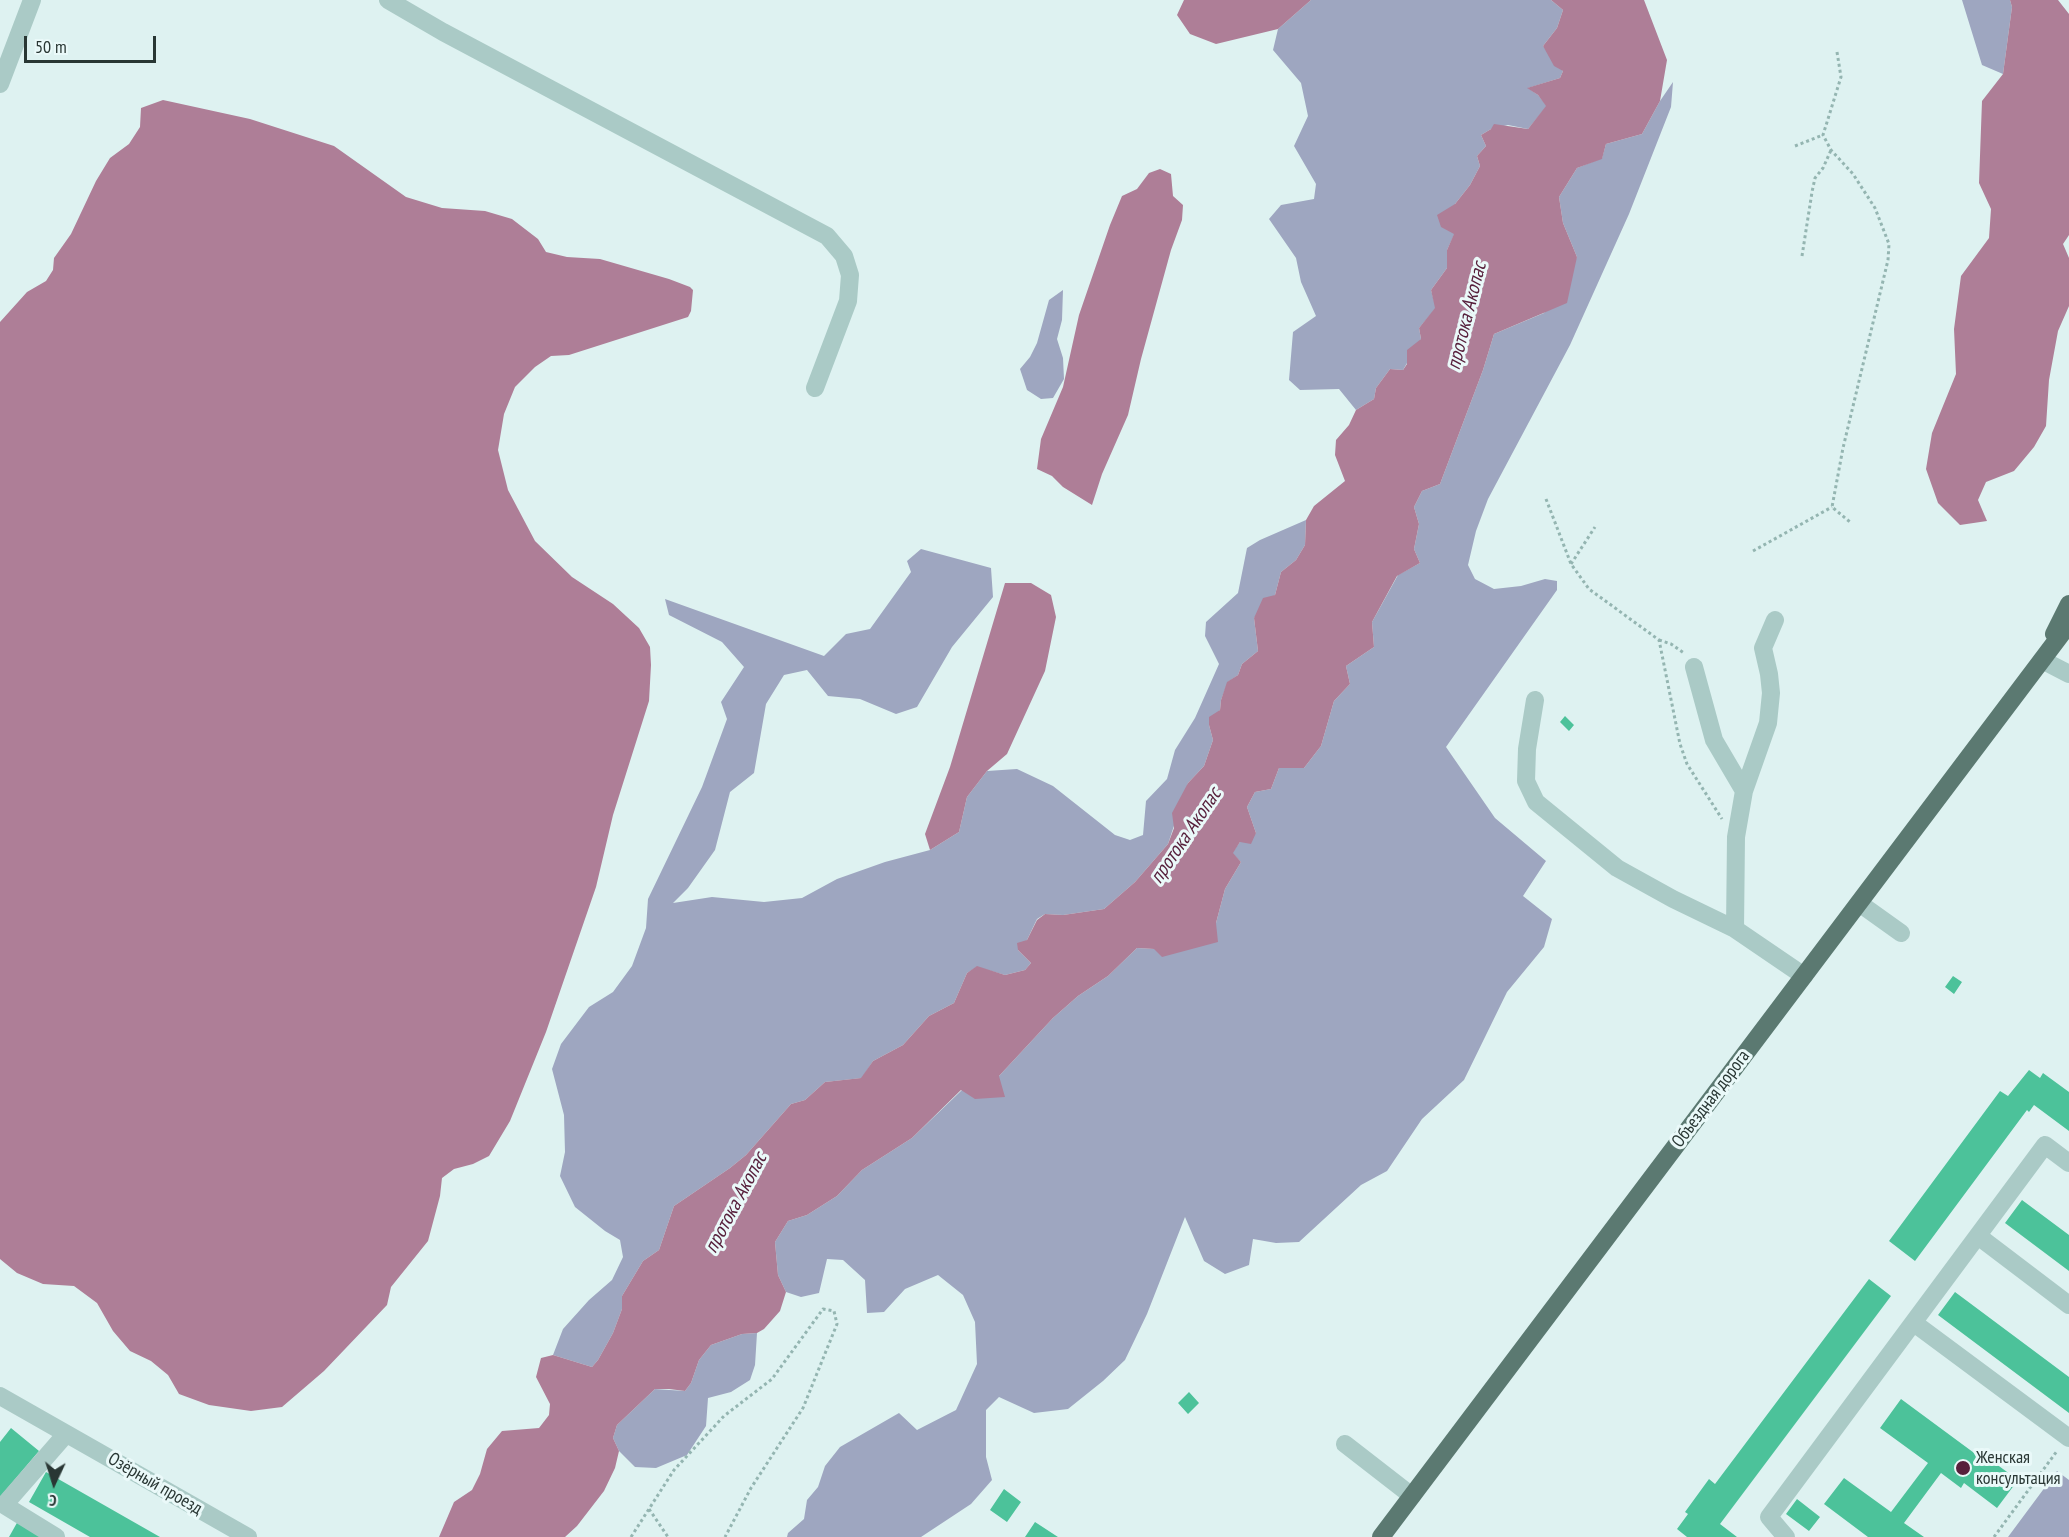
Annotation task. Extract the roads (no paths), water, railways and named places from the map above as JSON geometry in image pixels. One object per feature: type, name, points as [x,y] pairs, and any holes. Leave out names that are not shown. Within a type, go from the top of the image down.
[{"type":"main road","points":[[2042,660],[2069,604]]},
{"type":"main road","points":[[2042,660],[2069,624]]},
{"type":"main road","name":"Объездная дорога","points":[[1381,1537],[2042,660]]},
{"type":"street","points":[[0,84],[32,0]]},
{"type":"street","points":[[388,0],[443,32],[827,236],[844,256],[850,275],[848,302],[815,388]]},
{"type":"street","points":[[1735,929],[1736,837],[1744,791],[1768,723],[1772,693],[1763,648],[1776,620]]},
{"type":"street","points":[[2042,660],[2069,674]]},
{"type":"street","points":[[1694,667],[1714,740],[1744,791]]},
{"type":"street","points":[[1535,700],[1527,749],[1526,781],[1536,802],[1617,868],[1673,899],[1735,929],[1804,976]]},
{"type":"street","points":[[1859,903],[1900,933]]},
{"type":"street","points":[[1786,1537],[1769,1517],[2045,1145],[2069,1163]]},
{"type":"street","points":[[1978,1236],[2069,1305]]},
{"type":"street","points":[[1914,1323],[2068,1438]]},
{"type":"street","name":"Озёрный проезд","points":[[4,1405],[66,1434],[247,1537]]},
{"type":"street","points":[[56,1537],[2,1509],[66,1434]]},
{"type":"street","points":[[1345,1444],[1412,1496]]},
{"type":"water","points":[[1184,0],[1311,0],[1278,29],[1216,44],[1190,34],[1177,15]]},
{"type":"water","name":"протока Акопас","points":[[1551,0],[1644,0],[1667,60],[1660,101],[1642,134],[1606,144],[1602,159],[1577,168],[1559,197],[1563,223],[1577,257],[1567,303],[1494,334],[1483,370],[1440,484],[1422,491],[1414,507],[1419,524],[1414,549],[1420,563],[1397,576],[1372,622],[1374,647],[1346,666],[1350,684],[1334,701],[1321,746],[1304,768],[1279,768],[1271,789],[1255,792],[1247,807],[1256,833],[1251,844],[1240,842],[1233,853],[1241,862],[1225,889],[1216,923],[1218,942],[1162,957],[1154,949],[1137,948],[1108,976],[1078,996],[1053,1018],[999,1076],[1005,1097],[975,1099],[961,1090],[912,1138],[862,1170],[837,1196],[807,1215],[788,1221],[775,1242],[778,1275],[786,1292],[780,1311],[764,1329],[757,1333],[742,1334],[711,1345],[699,1360],[691,1383],[685,1391],[655,1389],[617,1425],[613,1438],[619,1451],[615,1468],[604,1491],[577,1526],[565,1537],[439,1537],[454,1502],[472,1490],[480,1474],[487,1449],[502,1431],[539,1428],[549,1415],[550,1404],[536,1377],[541,1358],[553,1355],[592,1367],[598,1360],[613,1333],[622,1309],[622,1296],[643,1261],[659,1250],[674,1206],[746,1155],[791,1104],[805,1100],[825,1082],[861,1078],[873,1061],[903,1045],[929,1016],[954,1003],[967,973],[977,966],[1005,975],[1025,970],[1031,963],[1018,950],[1017,943],[1027,940],[1037,920],[1045,914],[1063,915],[1104,909],[1135,882],[1168,844],[1174,828],[1172,813],[1188,783],[1204,766],[1213,740],[1209,717],[1220,710],[1227,682],[1238,675],[1242,664],[1258,651],[1254,618],[1263,598],[1275,595],[1281,572],[1296,560],[1305,545],[1306,520],[1314,506],[1345,481],[1335,455],[1336,440],[1349,425],[1356,410],[1374,399],[1376,388],[1390,369],[1403,370],[1407,364],[1407,350],[1421,339],[1419,328],[1435,308],[1431,290],[1447,268],[1447,250],[1454,234],[1441,227],[1437,215],[1455,204],[1470,185],[1480,166],[1477,156],[1486,146],[1481,135],[1491,129],[1494,124],[1528,129],[1546,106],[1538,95],[1527,88],[1560,78],[1563,71],[1554,66],[1543,46],[1557,28],[1563,10]]},
{"type":"water","points":[[2010,0],[2058,0],[2069,14],[2069,235],[2063,244],[2069,258],[2069,306],[2058,331],[2049,380],[2046,426],[2034,447],[2014,471],[1986,482],[1978,500],[1987,521],[1960,525],[1938,503],[1926,469],[1932,433],[1956,374],[1954,329],[1961,276],[1989,238],[1991,209],[1979,183],[1982,101],[2003,74],[2012,7]]},
{"type":"water","points":[[163,100],[250,119],[334,146],[406,197],[442,208],[485,211],[512,219],[538,239],[546,252],[567,257],[600,259],[669,279],[693,290],[691,311],[688,317],[569,355],[551,356],[535,367],[515,387],[504,414],[498,450],[508,490],[535,541],[572,577],[613,604],[639,628],[650,647],[649,701],[613,815],[596,887],[546,1032],[510,1121],[489,1156],[473,1164],[454,1169],[442,1178],[440,1196],[428,1241],[391,1287],[387,1305],[324,1371],[282,1407],[251,1411],[209,1405],[179,1394],[168,1375],[151,1361],[130,1351],[113,1331],[97,1303],[74,1286],[43,1284],[17,1273],[0,1259],[0,322],[27,292],[46,281],[53,270],[54,258],[71,234],[96,181],[110,158],[129,144],[140,127],[141,108]]},
{"type":"water","points":[[1160,169],[1171,174],[1173,196],[1183,205],[1182,220],[1171,250],[1128,415],[1102,474],[1092,505],[1063,487],[1052,476],[1037,469],[1041,439],[1063,387],[1079,315],[1122,196],[1137,189],[1149,173]]},
{"type":"water","points":[[1005,583],[1031,583],[1051,595],[1056,617],[1045,671],[1007,754],[987,771],[967,797],[959,832],[930,850],[925,834],[950,767]]},
{"type":"place","name":"Женская консультация","points":[[1963,1468]]}]
